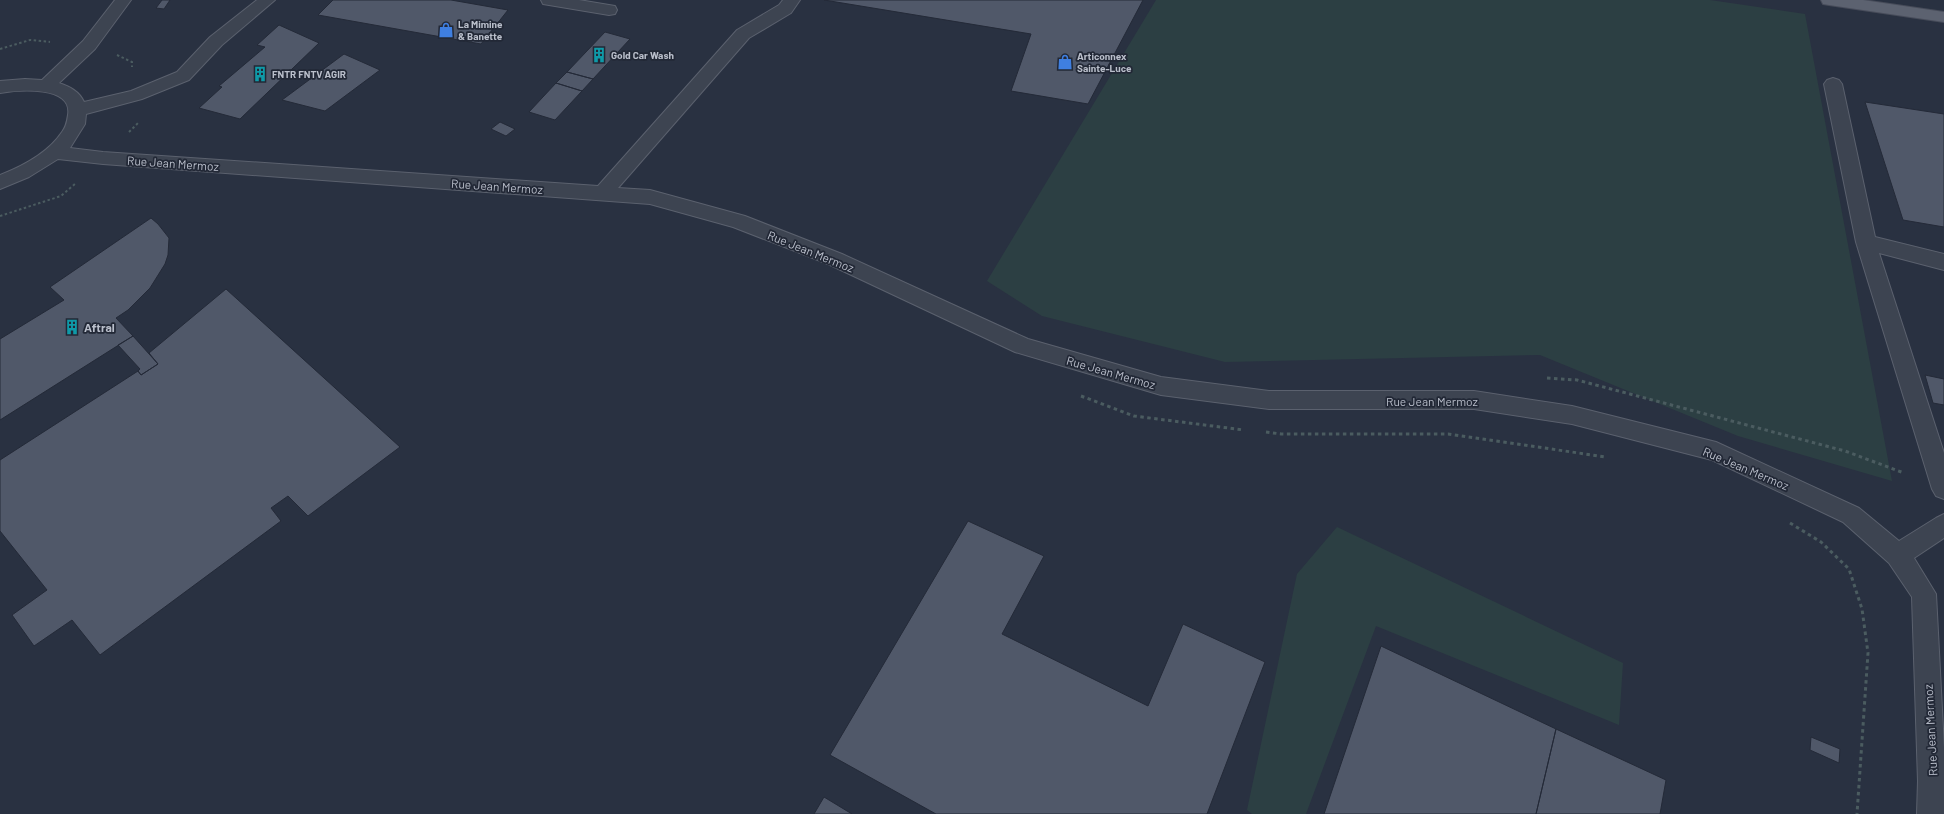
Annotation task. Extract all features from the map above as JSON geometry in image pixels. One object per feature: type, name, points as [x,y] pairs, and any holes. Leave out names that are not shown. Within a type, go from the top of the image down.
[{"type":"main road","points":[[1829,0],[1944,17]]},
{"type":"street","points":[[47,85],[89,45],[123,0]]},
{"type":"street","points":[[78,110],[136,95],[183,76],[216,41],[267,0]]},
{"type":"street","points":[[549,0],[609,10]]},
{"type":"street","points":[[602,194],[743,34],[785,9],[792,0]]},
{"type":"street","points":[[0,87],[26,84],[47,85],[63,90],[74,99],[78,110],[76,124],[68,138],[54,152],[35,166],[0,182]]},
{"type":"street","points":[[1832,84],[1866,242],[1937,447],[1944,489]]},
{"type":"street","name":"Rue Jean Mermoz","points":[[54,152],[103,158],[650,197],[738,221],[835,259],[1022,346],[1162,386],[1269,400],[1474,400],[1572,415],[1716,452],[1851,515],[1898,555],[1924,594],[1932,781],[1931,814]]},
{"type":"street","points":[[1866,242],[1944,262]]},
{"type":"street","points":[[1898,555],[1944,525]]},
{"type":"path","points":[[0,216],[61,196],[103,158]]},
{"type":"path","points":[[1545,378],[1577,380],[1845,451],[1944,489]]},
{"type":"path","points":[[1075,394],[1134,416],[1250,430]]},
{"type":"path","points":[[1265,432],[1281,434],[1448,434],[1611,458]]},
{"type":"path","points":[[1785,519],[1821,542],[1849,569],[1862,609],[1868,653],[1857,814]]},
{"type":"green space","points":[[1156,0],[1710,0],[1805,14],[1892,481],[1738,436],[1540,355],[1225,362],[1042,316],[987,281]]},
{"type":"green space","points":[[1337,527],[1623,663],[1619,725],[1376,626],[1306,814],[1252,814],[1247,810],[1297,574]]},
{"type":"building","points":[[162,0],[170,0],[164,9],[156,8]]},
{"type":"building","name":"La Mimine & Banette","points":[[333,0],[451,0],[508,10],[481,44],[318,15]]},
{"type":"building","name":"Articonnex Sainte-Luce","points":[[824,0],[1143,0],[1088,104],[1011,91],[1031,34]]},
{"type":"building","name":"FNTR FNTV AGIR","points":[[279,25],[319,43],[240,119],[199,108],[222,87],[219,86],[265,47],[257,45]]},
{"type":"building","name":"Gold Car Wash","points":[[605,32],[630,39],[593,79],[567,72]]},
{"type":"building","points":[[344,54],[380,70],[325,111],[282,100]]},
{"type":"building","points":[[567,72],[593,79],[582,91],[556,83]]},
{"type":"building","points":[[556,83],[582,91],[555,120],[529,112]]},
{"type":"building","points":[[1865,102],[1944,114],[1944,227],[1903,220]]},
{"type":"building","points":[[500,122],[515,129],[506,136],[491,129]]},
{"type":"building","name":"Aftral","points":[[151,218],[169,238],[168,255],[165,264],[150,288],[128,310],[116,318],[133,336],[0,420],[0,339],[64,300],[50,287]]},
{"type":"building","points":[[226,289],[400,447],[308,516],[288,496],[271,508],[281,521],[100,655],[72,620],[34,646],[12,615],[47,590],[0,531],[0,460],[138,371],[141,375],[158,364],[149,353]]},
{"type":"building","points":[[133,336],[158,364],[141,375],[138,371],[140,369],[118,345]]},
{"type":"building","points":[[1925,375],[1944,379],[1944,405],[1933,403]]},
{"type":"building","points":[[968,521],[1044,556],[1002,634],[1148,706],[1183,624],[1265,662],[1207,814],[936,814],[830,755]]},
{"type":"building","points":[[1381,646],[1556,729],[1536,814],[1324,814]]},
{"type":"building","points":[[1556,729],[1666,780],[1660,814],[1536,814]]},
{"type":"building","points":[[1811,737],[1840,749],[1839,763],[1810,750]]},
{"type":"building","points":[[824,797],[852,814],[814,814]]},
{"type":"place","name":"La Mimine & Banette","points":[[446,30]]},
{"type":"place","name":"Gold Car Wash","points":[[599,55]]},
{"type":"place","name":"Articonnex Sainte-Luce","points":[[1065,62]]},
{"type":"place","name":"FNTR FNTV AGIR","points":[[260,74]]},
{"type":"place","name":"Aftral","points":[[72,327]]}]
